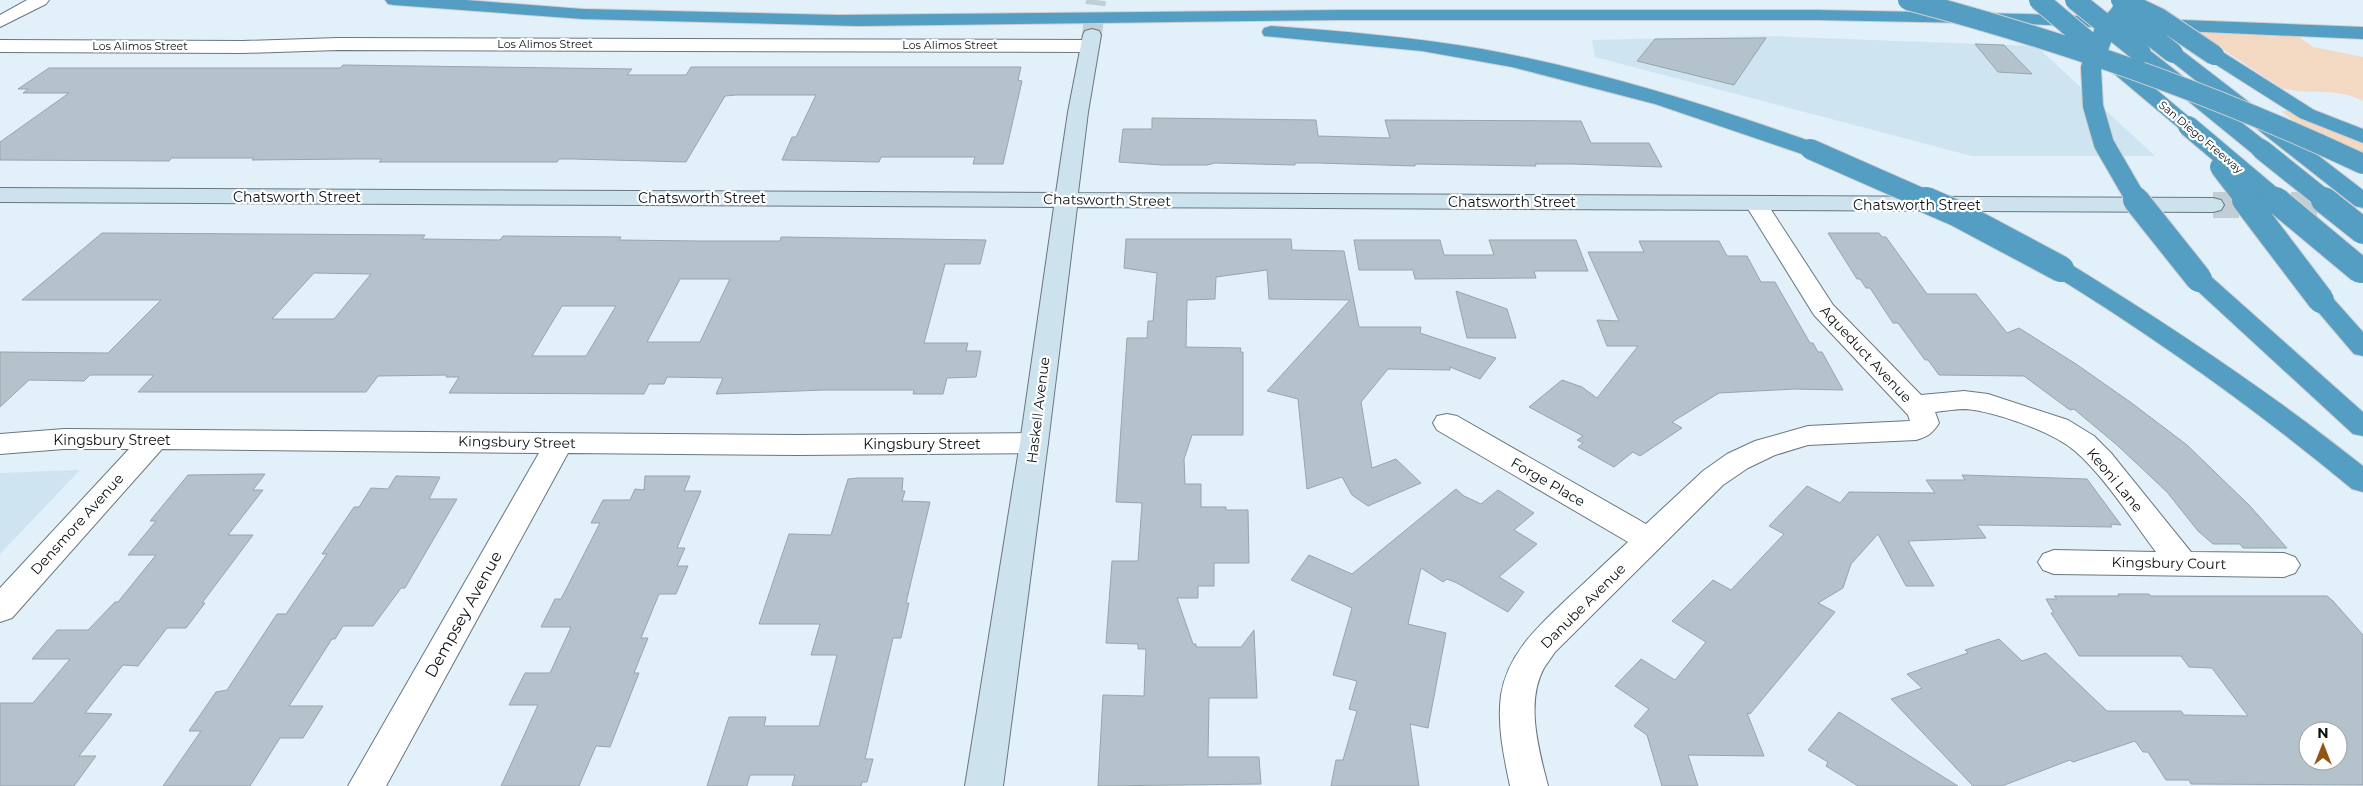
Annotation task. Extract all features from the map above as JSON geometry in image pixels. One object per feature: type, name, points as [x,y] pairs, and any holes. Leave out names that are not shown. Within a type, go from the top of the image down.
[{"type":"highway","points":[[394,0],[583,14],[1221,30],[1307,34],[1406,44],[1511,61],[1602,82],[1732,120],[1810,149],[1956,213],[2061,269],[2178,342],[2244,388],[2363,482]]},
{"type":"highway","points":[[1908,0],[1999,23],[2136,68],[2236,107],[2363,164]]},
{"type":"highway","points":[[2020,0],[2116,9],[2363,17]]},
{"type":"highway","name":"San Diego Freeway","points":[[2039,0],[2188,126],[2362,264]]},
{"type":"highway","points":[[2058,0],[2237,147],[2362,264]]},
{"type":"highway","points":[[2075,0],[2363,231]]},
{"type":"highway","points":[[2105,0],[2363,201]]},
{"type":"highway","points":[[2121,0],[2158,18],[2307,114],[2363,137]]},
{"type":"highway","points":[[2133,0],[2114,16],[2099,41],[2092,64],[2091,103],[2101,135],[2120,176],[2170,246],[2199,279],[2261,337],[2363,427]]},
{"type":"highway","points":[[840,20],[1340,15],[1827,16],[2026,19],[2363,33]]},
{"type":"highway","points":[[2188,126],[2321,300],[2363,348]]},
{"type":"main road","name":"Haskell Avenue","points":[[984,786],[1034,443],[1066,199],[1091,40]]},
{"type":"main road","name":"Chatsworth Street","points":[[0,196],[2213,205]]},
{"type":"street","points":[[0,22],[40,0]]},
{"type":"street","name":"Los Alimos Street","points":[[0,46],[243,47],[338,44],[1091,40]]},
{"type":"street","name":"Aqueduct Avenue","points":[[1756,204],[1823,310],[1919,416]]},
{"type":"street","name":"Keoni Lane","points":[[1919,416],[1964,400],[1988,402],[2058,427],[2084,443],[2101,460],[2182,564]]},
{"type":"street","name":"Danube Avenue","points":[[1529,786],[1518,737],[1519,698],[1527,666],[1543,643],[1713,478],[1730,465],[1759,450],[1821,434],[1906,432],[1919,416]]},
{"type":"street","name":"Forge Place","points":[[1448,423],[1649,540]]},
{"type":"street","name":"Kingsbury Street","points":[[0,444],[64,439],[798,445],[1034,443]]},
{"type":"street","name":"Densmore Avenue","points":[[0,609],[155,439]]},
{"type":"street","name":"Dempsey Avenue","points":[[368,786],[559,443]]},
{"type":"street","name":"Kingsbury Court","points":[[2054,562],[2284,565]]},
{"type":"shaded area","points":[[2196,32],[2298,36],[2313,47],[2363,57],[2363,101],[2343,94],[2282,88]]},
{"type":"shaded area","points":[[1763,36],[2036,46],[2155,156],[1972,156],[1595,57],[1592,40]]},
{"type":"shaded area","points":[[2281,111],[2291,111],[2363,143],[2363,172]]},
{"type":"shaded area","points":[[80,470],[0,554],[0,473]]},
{"type":"building","points":[[1766,38],[1734,85],[1637,61],[1655,39]]},
{"type":"building","points":[[1975,44],[2004,45],[2032,74],[1998,72]]},
{"type":"building","points":[[343,65],[632,69],[627,75],[686,75],[691,67],[1021,67],[1018,80],[1022,81],[1003,164],[973,164],[975,157],[881,157],[879,162],[782,160],[792,137],[796,137],[816,95],[725,96],[686,162],[559,159],[557,162],[379,162],[382,159],[252,160],[254,158],[172,158],[169,161],[0,160],[0,142],[69,93],[23,93],[28,89],[18,89],[49,68],[340,68]]},
{"type":"building","points":[[1152,118],[1316,120],[1318,136],[1390,138],[1385,120],[1581,121],[1591,143],[1649,143],[1662,167],[1572,164],[1535,164],[1536,166],[1415,164],[1415,166],[1318,163],[1295,163],[1295,165],[1215,163],[1207,165],[1162,165],[1119,162],[1123,129],[1152,129]]},
{"type":"building","points":[[102,233],[425,235],[422,239],[500,240],[503,236],[621,237],[619,240],[699,241],[780,241],[781,237],[986,240],[980,264],[945,264],[924,343],[968,343],[966,351],[981,351],[976,377],[947,378],[943,394],[913,394],[914,390],[825,390],[716,394],[723,378],[667,377],[664,384],[649,384],[644,394],[449,393],[459,377],[446,377],[447,375],[378,376],[366,392],[138,392],[154,375],[90,375],[84,381],[29,380],[0,407],[0,352],[108,353],[161,300],[22,300]],"holes":[[[314,273],[371,274],[334,319],[272,319]],[[680,279],[730,279],[700,342],[647,342]],[[562,306],[616,306],[586,356],[532,356]]]},
{"type":"building","points":[[1828,233],[1879,233],[1882,237],[1886,237],[1927,294],[1976,294],[2007,333],[2019,328],[2076,364],[2187,445],[2250,506],[2287,548],[2243,548],[2240,544],[2213,544],[2198,531],[2167,492],[2117,445],[2074,409],[2070,410],[2024,376],[1939,375],[1928,360],[1925,360],[1898,323],[1893,323],[1870,288],[1866,288],[1860,279],[1857,279]]},
{"type":"building","points":[[1126,239],[1291,239],[1292,250],[1344,251],[1359,327],[1421,327],[1420,333],[1496,358],[1480,379],[1450,367],[1450,370],[1388,369],[1361,402],[1372,468],[1396,459],[1421,483],[1368,506],[1352,495],[1342,477],[1307,489],[1298,399],[1267,391],[1350,300],[1269,299],[1267,270],[1216,277],[1215,299],[1187,300],[1186,347],[1241,348],[1240,352],[1243,352],[1243,435],[1192,435],[1184,459],[1185,484],[1201,484],[1201,507],[1226,507],[1226,510],[1248,510],[1249,563],[1214,563],[1214,586],[1198,586],[1198,598],[1177,598],[1193,644],[1196,644],[1196,647],[1241,647],[1254,630],[1257,698],[1209,698],[1208,757],[1259,757],[1261,784],[1098,786],[1103,695],[1144,696],[1146,649],[1138,649],[1138,644],[1106,643],[1112,561],[1138,561],[1142,503],[1116,502],[1127,338],[1147,338],[1148,321],[1153,321],[1157,273],[1124,268]]},
{"type":"building","points":[[1354,240],[1440,240],[1444,255],[1494,255],[1489,240],[1576,240],[1588,271],[1534,271],[1536,278],[1415,279],[1413,270],[1359,270]]},
{"type":"building","points":[[1639,241],[1719,241],[1727,256],[1747,256],[1761,282],[1775,282],[1810,343],[1813,343],[1818,352],[1822,352],[1843,390],[1795,389],[1719,393],[1672,422],[1682,428],[1640,456],[1633,452],[1614,467],[1578,447],[1583,443],[1577,440],[1583,436],[1529,407],[1562,380],[1582,387],[1597,398],[1638,346],[1607,346],[1597,320],[1619,321],[1588,252],[1644,252]]},
{"type":"building","points":[[1456,291],[1507,309],[1516,338],[1467,338]]},
{"type":"building","points":[[265,474],[253,490],[263,490],[228,535],[253,535],[202,603],[205,603],[186,628],[167,628],[138,666],[123,665],[85,713],[112,714],[79,756],[96,756],[74,786],[0,786],[0,703],[33,703],[70,659],[32,659],[57,630],[88,630],[115,602],[118,602],[156,555],[128,555],[156,521],[150,521],[188,475]]},
{"type":"building","points":[[1962,475],[2087,479],[2121,525],[2110,524],[2112,527],[1977,525],[1986,538],[1908,541],[1934,586],[1906,586],[1878,534],[1851,564],[1843,588],[1818,603],[1835,612],[1750,714],[1747,713],[1764,756],[1688,755],[1698,786],[1662,786],[1647,735],[1634,726],[1649,709],[1615,686],[1641,659],[1675,680],[1706,642],[1672,621],[1713,580],[1731,590],[1784,534],[1769,526],[1807,486],[1840,503],[1849,492],[1935,493],[1926,480],[1965,480]]},
{"type":"building","points":[[396,476],[440,477],[429,499],[457,499],[405,588],[401,588],[373,626],[343,626],[335,639],[332,639],[289,706],[323,706],[303,738],[280,738],[250,786],[163,786],[201,731],[189,731],[216,692],[227,690],[277,614],[286,614],[327,554],[322,554],[354,507],[359,507],[371,488],[388,489]]},
{"type":"building","points":[[645,476],[690,476],[684,491],[701,491],[677,548],[685,548],[677,566],[688,566],[676,594],[659,594],[641,638],[648,638],[634,673],[639,673],[610,747],[596,746],[579,786],[501,786],[538,705],[509,705],[525,673],[550,673],[571,627],[541,627],[555,599],[561,599],[600,523],[591,523],[603,500],[630,500],[635,489],[644,490]]},
{"type":"building","points":[[903,478],[902,491],[905,491],[902,501],[930,502],[906,603],[909,603],[901,638],[893,638],[865,759],[873,759],[867,782],[862,782],[861,786],[792,786],[795,775],[750,775],[747,786],[707,786],[729,717],[766,717],[764,726],[819,726],[837,655],[811,655],[820,624],[759,624],[789,534],[831,535],[848,479]]},
{"type":"building","points":[[1456,489],[1464,496],[1481,504],[1498,490],[1534,513],[1514,530],[1537,544],[1499,577],[1524,592],[1508,612],[1457,583],[1447,579],[1443,582],[1421,568],[1408,624],[1446,633],[1428,728],[1410,724],[1419,786],[1331,786],[1336,760],[1343,760],[1357,711],[1349,709],[1357,681],[1333,675],[1352,608],[1291,580],[1309,555],[1352,574]]},
{"type":"building","points":[[2149,594],[2151,596],[2327,596],[2363,635],[2363,785],[2191,784],[2189,780],[2166,780],[2148,752],[2143,752],[2135,741],[2073,762],[2070,760],[2002,786],[1973,786],[1891,699],[1922,688],[1907,674],[1968,653],[1965,650],[1999,639],[2022,661],[2046,653],[2107,711],[2181,711],[2184,715],[2248,716],[2212,668],[2189,667],[2181,656],[2079,656],[2051,613],[2054,613],[2046,599],[2057,599],[2054,596]]},
{"type":"building","points":[[1839,712],[1958,786],[1858,786],[1826,766],[1828,762],[1808,750]]},
{"type":"tunnel","points":[[1092,35],[1096,0]]},
{"type":"tunnel","points":[[2213,205],[2363,205]]}]
